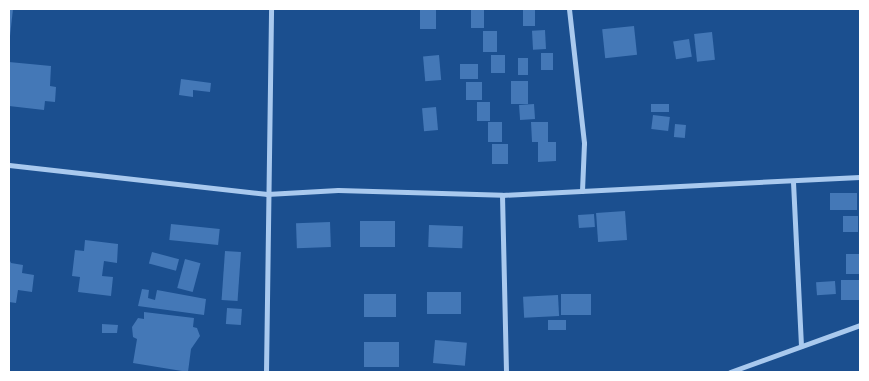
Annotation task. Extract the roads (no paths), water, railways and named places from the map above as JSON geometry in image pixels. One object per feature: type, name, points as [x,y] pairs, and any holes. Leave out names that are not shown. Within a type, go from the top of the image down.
[{"type":"street","points":[[266,372],[271,9]]},
{"type":"street","points":[[569,9],[584,142],[582,190]]},
{"type":"street","points":[[9,165],[267,194],[338,190],[502,195],[792,182],[860,177]]},
{"type":"street","points":[[792,182],[801,346]]},
{"type":"street","points":[[502,195],[506,372]]},
{"type":"street","points":[[730,372],[860,325]]}]
